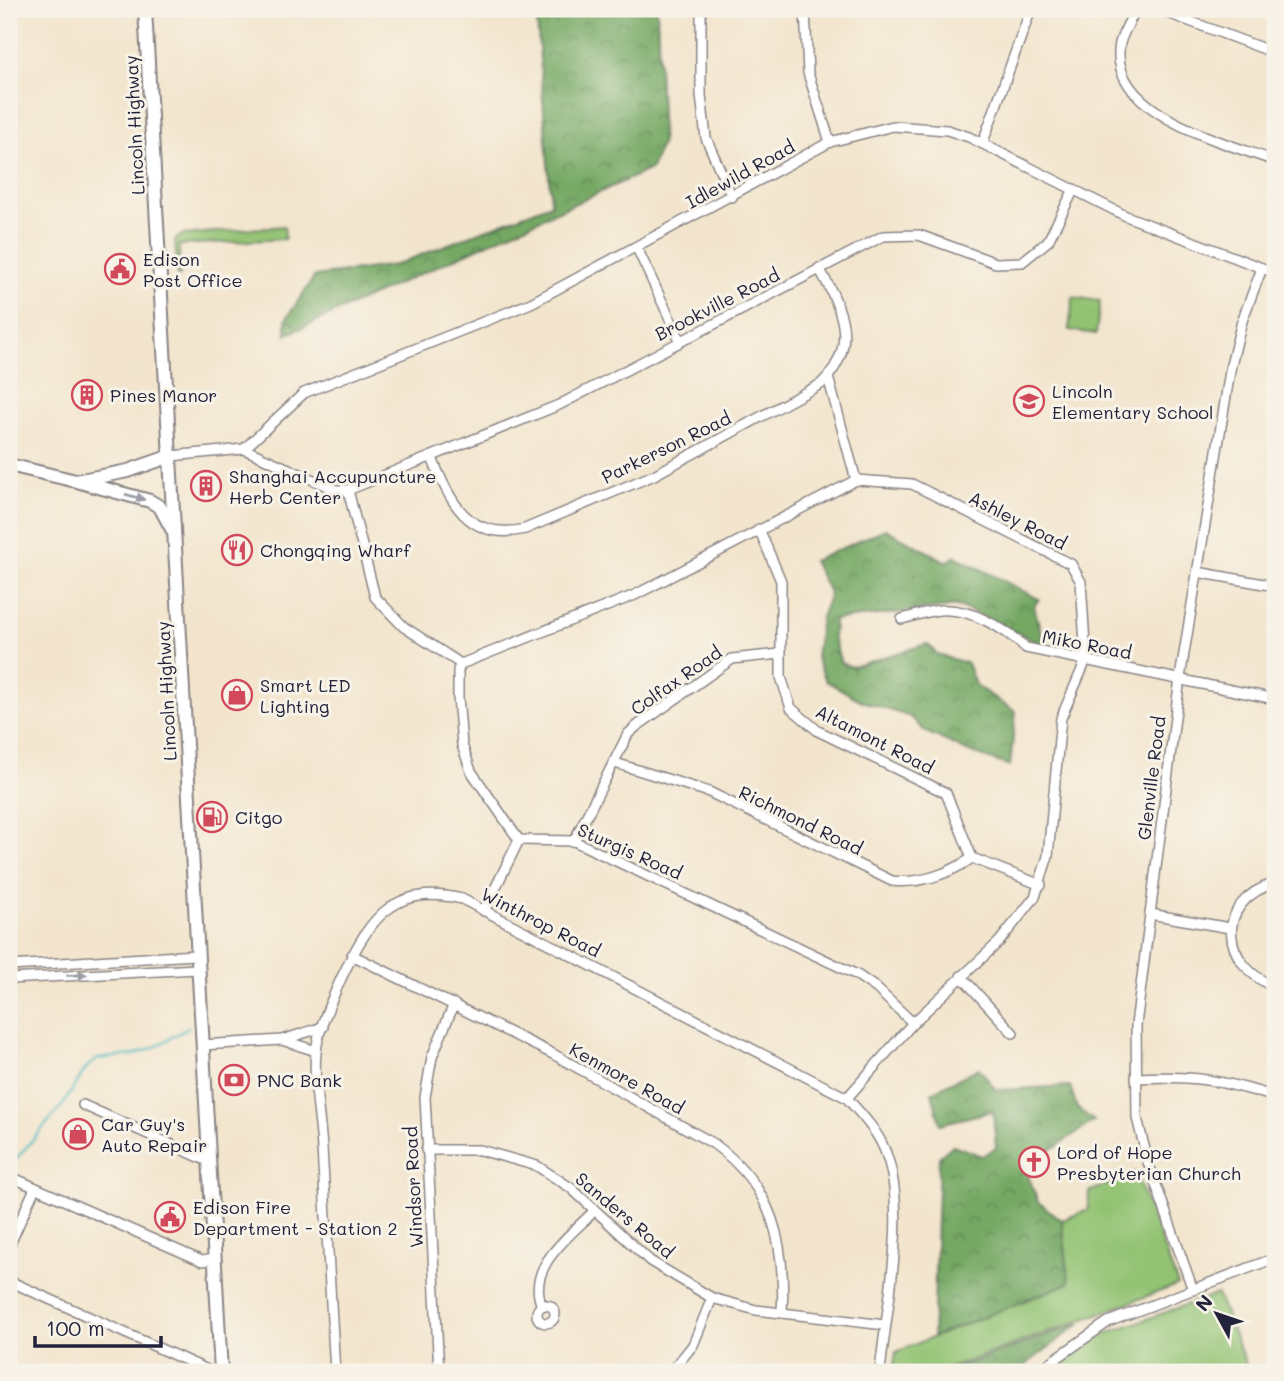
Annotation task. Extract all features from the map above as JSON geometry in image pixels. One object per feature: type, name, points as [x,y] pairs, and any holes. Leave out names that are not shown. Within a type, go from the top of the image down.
[{"type":"main road","name":"Lincoln Highway","points":[[145,9],[221,1372]]},
{"type":"main road","points":[[76,481],[128,471],[171,456]]},
{"type":"main road","points":[[9,464],[150,501],[160,508],[175,536]]},
{"type":"street","points":[[701,9],[701,95],[706,138],[732,197]]},
{"type":"street","points":[[805,9],[808,72],[830,142]]},
{"type":"street","points":[[983,142],[1031,9]]},
{"type":"street","points":[[1136,9],[1121,43],[1122,71],[1126,85],[1157,111],[1195,131],[1275,161]]},
{"type":"street","points":[[1157,9],[1275,53]]},
{"type":"street","name":"Idlewild Road","points":[[244,449],[304,393],[531,303],[830,142],[893,126],[947,130],[983,142],[1126,216],[1275,273]]},
{"type":"street","name":"Brookville Road","points":[[348,490],[559,405],[873,240],[893,234],[935,239],[996,263],[1022,262],[1048,241],[1074,189]]},
{"type":"street","points":[[636,247],[680,340]]},
{"type":"street","points":[[484,911],[519,840],[471,771],[462,745],[458,697],[458,670],[461,664],[635,595],[856,480],[828,377],[844,344],[845,321],[839,303],[820,268]]},
{"type":"street","name":"Glenville Road","points":[[1193,1290],[1147,1162],[1137,1118],[1136,1026],[1180,678],[1231,365],[1242,321],[1262,268]]},
{"type":"street","name":"Parkerson Road","points":[[432,458],[452,503],[463,515],[490,529],[515,531],[654,475],[821,384],[828,377]]},
{"type":"street","points":[[171,456],[244,449],[336,490],[348,490],[375,597],[404,627],[461,664]]},
{"type":"street","name":"Ashley Road","points":[[847,1098],[913,1023],[1022,917],[1041,885],[1049,846],[1061,719],[1086,660],[1081,582],[1071,565],[912,484],[856,480]]},
{"type":"street","name":"Altamont Road","points":[[759,529],[781,581],[779,654],[781,677],[791,708],[818,731],[946,793],[972,858]]},
{"type":"street","points":[[1197,572],[1275,586]]},
{"type":"street","name":"Miko Road","points":[[902,620],[939,610],[967,612],[1014,638],[1026,648],[1275,699]]},
{"type":"street","name":"Colfax Road","points":[[574,841],[628,734],[710,672],[732,659],[779,654]]},
{"type":"street","name":"Richmond Road","points":[[615,763],[709,792],[892,881],[937,876],[972,858]]},
{"type":"street","name":"Sturgis Road","points":[[519,840],[574,841],[857,975],[876,988],[913,1023]]},
{"type":"street","points":[[972,858],[1041,885]]},
{"type":"street","points":[[1275,883],[1245,900],[1230,928],[1232,945],[1247,968],[1275,987]]},
{"type":"street","name":"Winthrop Road","points":[[335,1372],[316,1051],[332,999],[369,925],[388,909],[416,896],[445,895],[484,911],[847,1098],[884,1147],[895,1188],[897,1217],[880,1372]]},
{"type":"street","points":[[1150,914],[1230,928]]},
{"type":"street","points":[[9,966],[196,955]]},
{"type":"street","name":"Kenmore Road","points":[[352,955],[553,1054],[714,1144],[738,1162],[750,1175],[770,1212],[783,1264],[782,1313]]},
{"type":"street","points":[[9,979],[197,969]]},
{"type":"street","points":[[961,976],[1013,1033]]},
{"type":"street","name":"Windsor Road","points":[[439,1372],[426,1150],[427,1077],[432,1057],[454,1004]]},
{"type":"street","points":[[202,1045],[282,1040],[323,1027]]},
{"type":"street","points":[[282,1040],[316,1051]]},
{"type":"street","points":[[1136,1078],[1198,1077],[1221,1080],[1275,1097]]},
{"type":"street","points":[[83,1105],[208,1161]]},
{"type":"street","name":"Sanders Road","points":[[426,1150],[480,1150],[537,1166],[570,1188],[650,1261],[712,1298],[782,1313],[885,1325]]},
{"type":"street","points":[[9,1176],[202,1261],[214,1259]]},
{"type":"street","points":[[9,1247],[35,1188]]},
{"type":"street","points":[[542,1306],[537,1294],[538,1278],[545,1263],[594,1211]]},
{"type":"street","points":[[1037,1372],[1108,1322],[1275,1258]]},
{"type":"street","points":[[9,1281],[212,1372]]},
{"type":"street","points":[[671,1372],[693,1345],[712,1298]]},
{"type":"green space","points":[[536,9],[657,9],[662,142],[651,169],[286,335],[286,319],[315,276],[395,265],[551,204]]},
{"type":"green space","points":[[284,226],[285,239],[179,245],[180,276],[177,276],[175,240],[182,235]]},
{"type":"green space","points":[[1073,297],[1100,301],[1096,334],[1069,330]]},
{"type":"green space","points":[[885,529],[947,562],[955,556],[1039,599],[1034,606],[1044,645],[959,606],[834,620],[833,637],[841,663],[852,667],[927,644],[938,655],[967,663],[976,686],[1016,712],[1010,766],[969,752],[924,731],[911,717],[862,701],[826,681],[816,658],[821,617],[830,594],[813,561]]},
{"type":"green space","points":[[979,1068],[996,1090],[1070,1086],[1077,1108],[1094,1121],[1025,1167],[1038,1202],[1062,1220],[1069,1283],[933,1337],[939,1157],[953,1145],[982,1156],[996,1148],[993,1111],[940,1124],[932,1092]]},
{"type":"green space","points":[[1135,1172],[1178,1285],[938,1372],[893,1372],[896,1352],[1069,1283],[1062,1220],[1088,1210],[1089,1192]]},
{"type":"green space","points":[[1217,1294],[1249,1372],[1047,1372],[1107,1333]]},
{"type":"green space","points":[[1081,1323],[1016,1372],[945,1372]]},
{"type":"waterway","points":[[9,1167],[62,1106],[87,1067],[98,1059],[133,1055],[155,1047],[189,1027]]},
{"type":"place","name":"Edison Post Office","points":[[120,269]]},
{"type":"place","name":"Pines Manor","points":[[87,395]]},
{"type":"place","name":"Lincoln Elementary School","points":[[1029,401]]},
{"type":"place","name":"Shanghai Accupuncture Herb Center","points":[[206,486]]},
{"type":"place","name":"Chongqing Wharf","points":[[237,550]]},
{"type":"place","name":"Smart LED Lighting","points":[[237,695]]},
{"type":"place","name":"Citgo","points":[[212,817]]},
{"type":"place","name":"PNC Bank","points":[[234,1080]]},
{"type":"place","name":"Car Guy's Auto Repair","points":[[78,1134]]},
{"type":"place","name":"Lord of Hope Presbyterian Church","points":[[1034,1162]]},
{"type":"place","name":"Edison Fire Department - Station 2","points":[[170,1217]]}]
